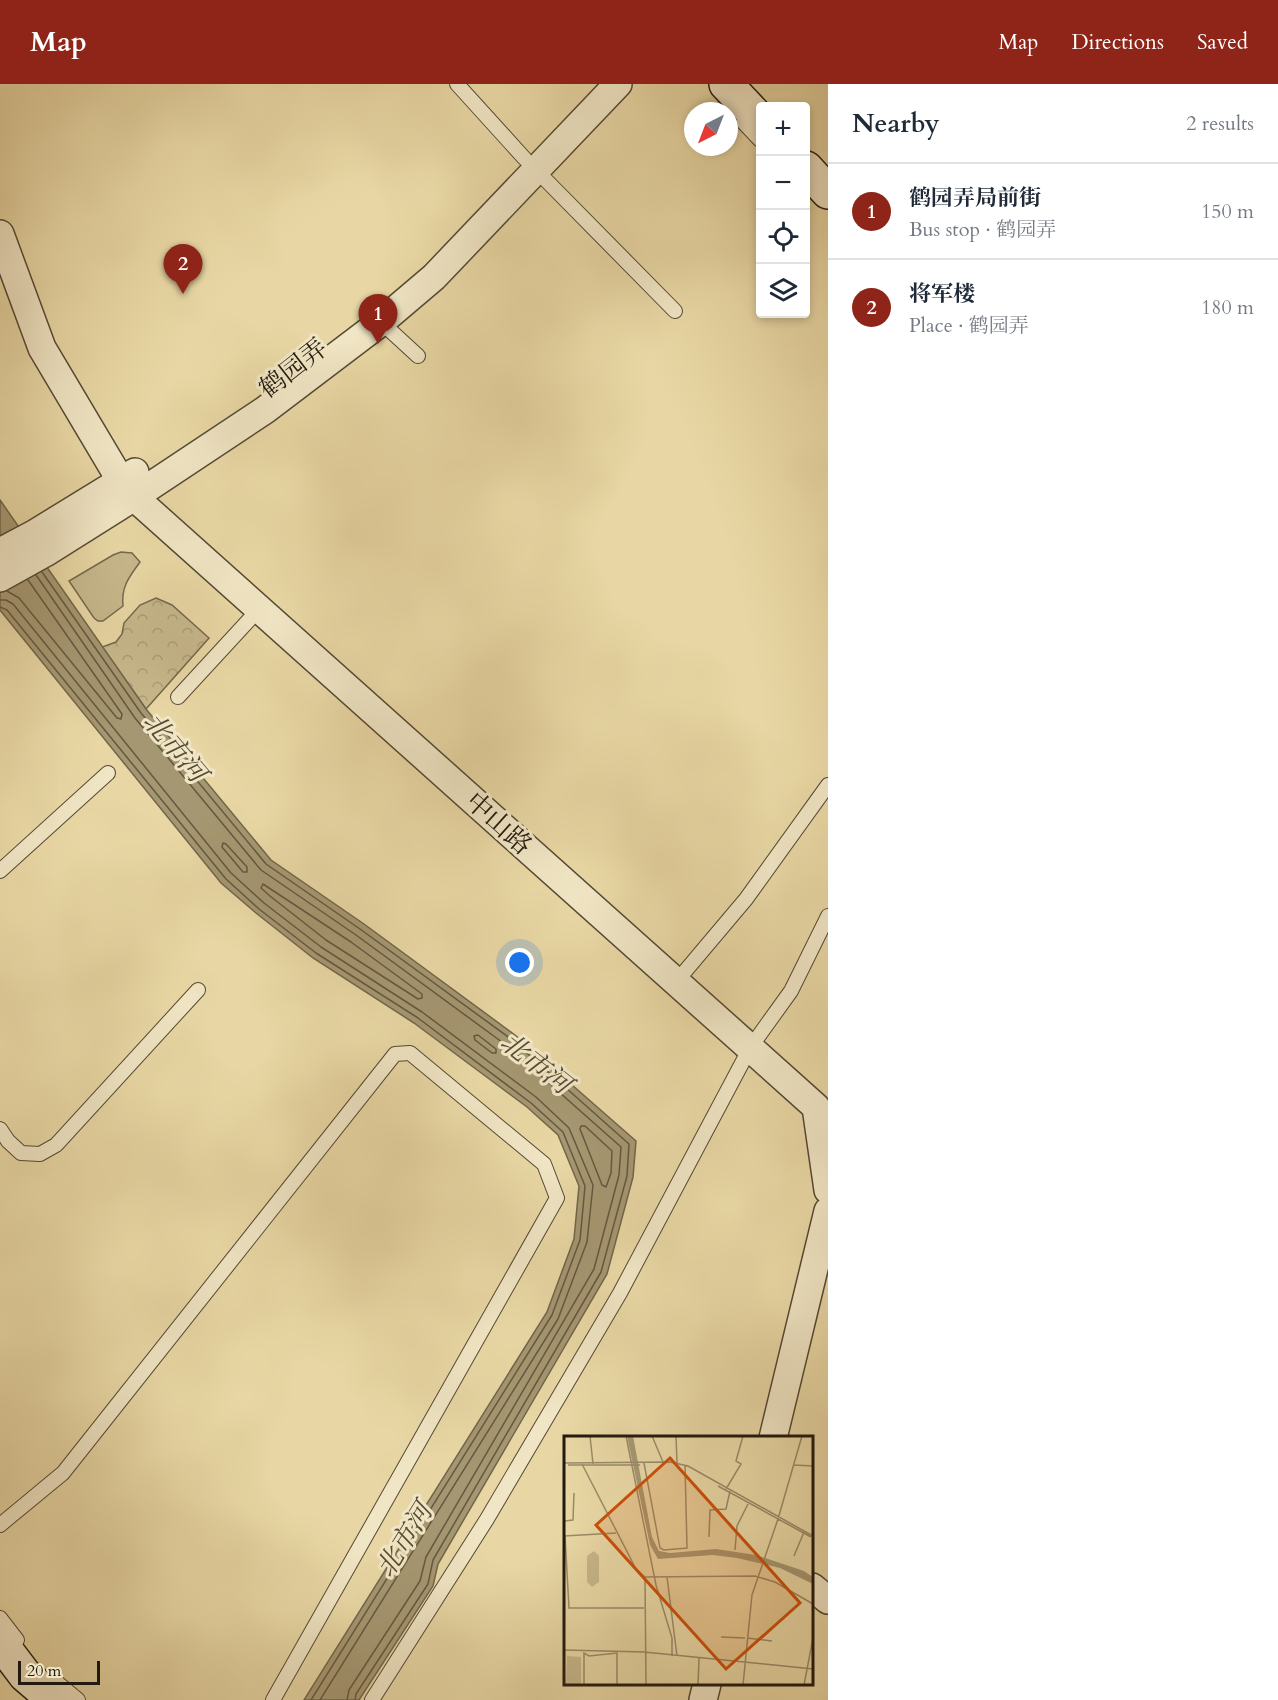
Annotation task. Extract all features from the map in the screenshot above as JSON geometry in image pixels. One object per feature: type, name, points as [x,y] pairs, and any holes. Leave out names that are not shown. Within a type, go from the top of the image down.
[{"type":"street","name":"鹤园弄","points":[[0,552],[39,544],[128,489],[265,410],[381,322],[434,277],[598,84]]},
{"type":"street","name":"鹤园弄","points":[[128,489],[255,399],[407,278],[618,84]]},
{"type":"street","points":[[728,96],[756,117]]},
{"type":"street","points":[[810,174],[824,197]]},
{"type":"street","name":"中山路","points":[[0,234],[42,348],[128,489],[750,1048],[822,1100],[828,1190]]},
{"type":"street","points":[[0,578],[39,544]]},
{"type":"street","points":[[773,1436],[827,1216]]},
{"type":"street","points":[[813,1588],[828,1600]]},
{"type":"street","points":[[14,1648],[25,1675],[49,1686]]},
{"type":"street","points":[[703,1700],[707,1685]]},
{"type":"lane","points":[[457,84],[530,164],[675,311]]},
{"type":"lane","points":[[728,96],[756,134]]},
{"type":"lane","points":[[810,189],[824,197]]},
{"type":"lane","points":[[381,322],[418,356]]},
{"type":"lane","points":[[178,697],[260,608]]},
{"type":"lane","points":[[0,871],[108,773]]},
{"type":"lane","points":[[676,982],[746,899],[828,785]]},
{"type":"lane","points":[[372,1700],[487,1519],[620,1293],[750,1048],[791,991],[828,916]]},
{"type":"lane","points":[[0,1129],[8,1141],[21,1153],[40,1154],[56,1145],[198,990]]},
{"type":"lane","points":[[0,1525],[63,1473],[395,1054],[410,1053],[544,1164],[557,1198],[273,1700]]},
{"type":"lane","points":[[0,1618],[14,1648]]},
{"type":"lane","points":[[49,1686],[78,1700]]},
{"type":"green space","points":[[121,552],[132,553],[140,562],[125,588],[123,606],[103,621],[98,621],[69,581]]},
{"type":"green space","points":[[156,598],[172,605],[209,638],[146,709],[102,647],[116,642],[122,634],[124,623],[140,605]]},
{"type":"water","name":"北市河","points":[[0,500],[146,709],[271,860],[364,924],[515,1035],[636,1141],[633,1177],[607,1274],[438,1564],[433,1586],[359,1700],[304,1700],[547,1312],[574,1239],[579,1186],[558,1135],[527,1107],[414,1023],[313,958],[221,883],[0,610]]},
{"type":"place","name":"将军楼","points":[[183,294]]},
{"type":"place","name":"鹤园弄局前街","points":[[378,344]]}]
